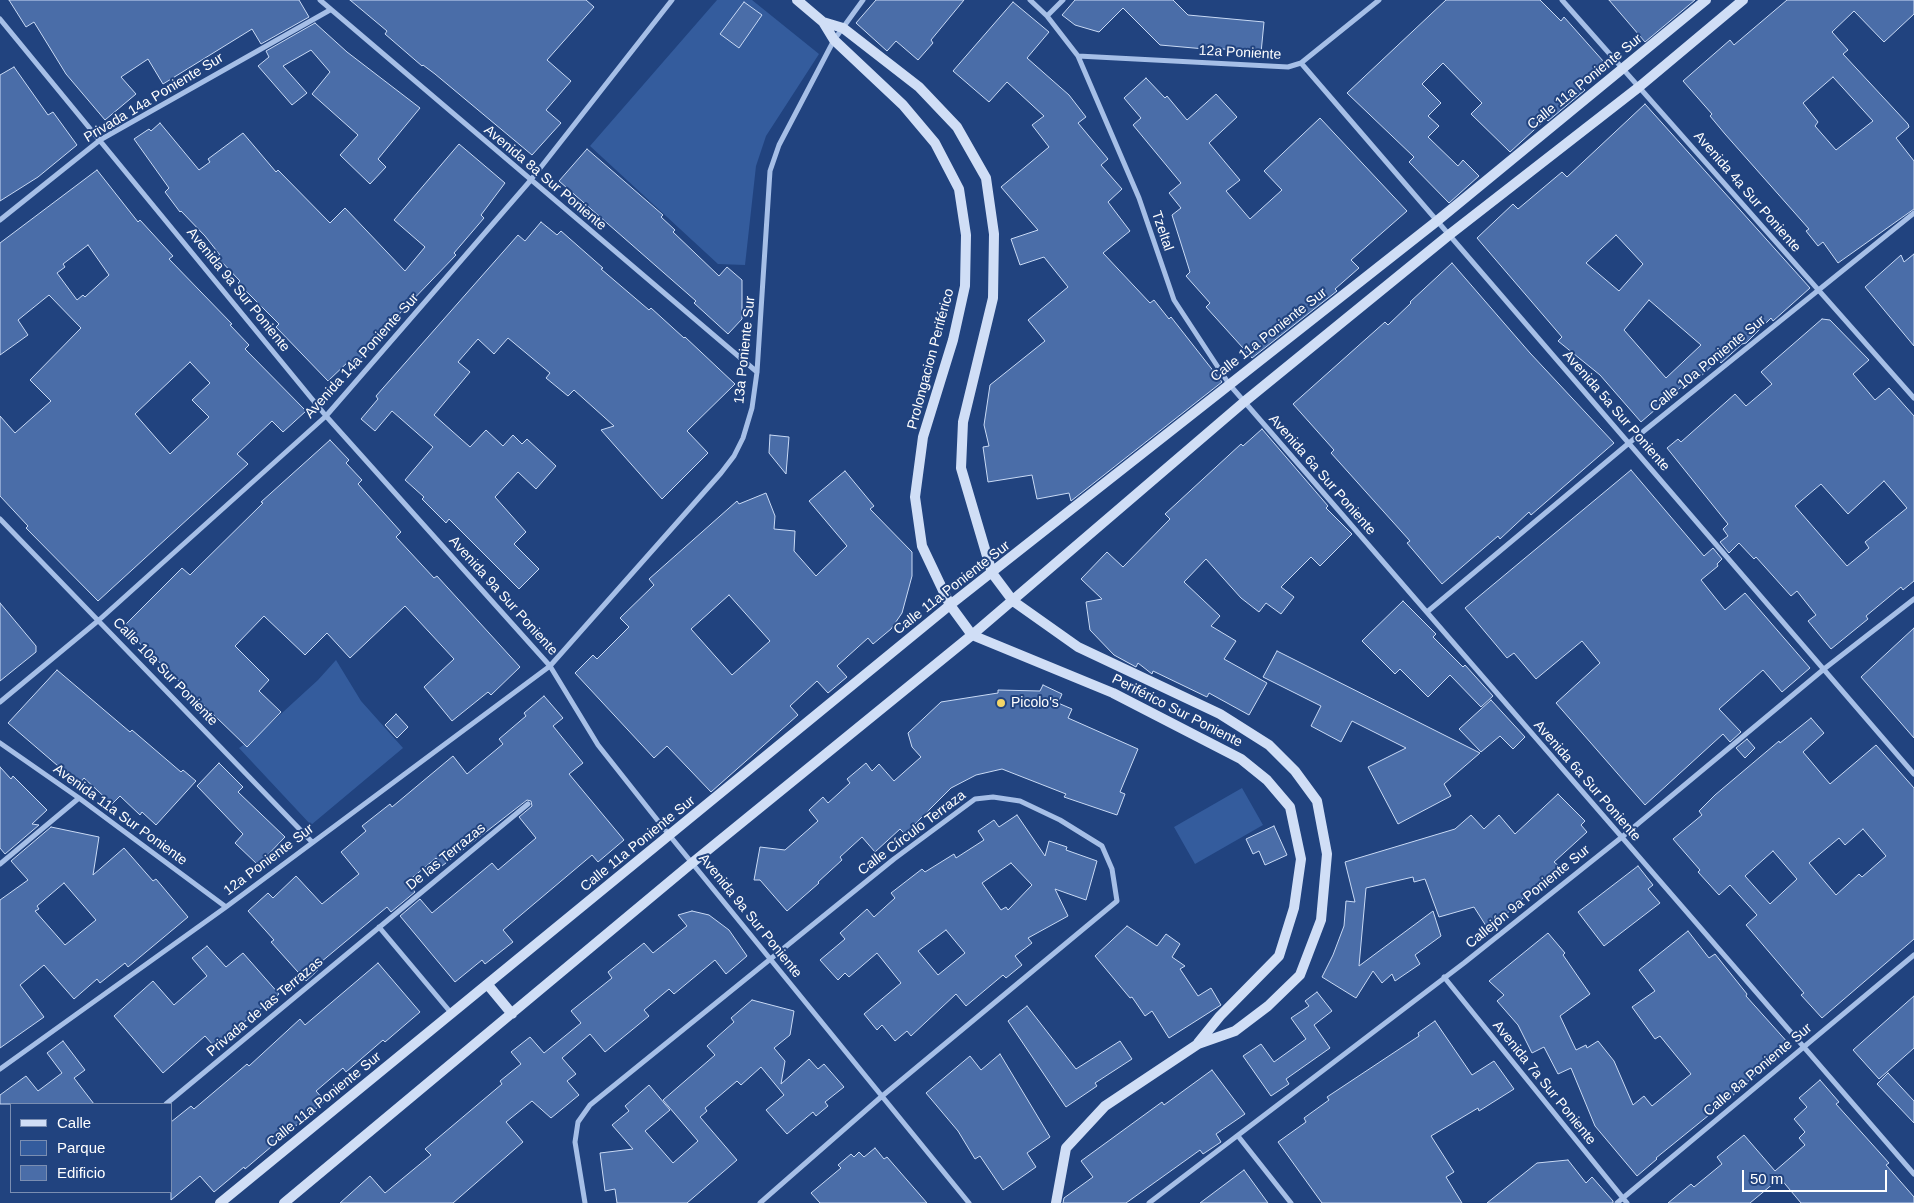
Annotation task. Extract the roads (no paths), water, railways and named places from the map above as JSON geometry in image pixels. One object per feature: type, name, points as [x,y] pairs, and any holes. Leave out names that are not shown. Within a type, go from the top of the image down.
[{"type":"main road","points":[[796,0],[823,22],[843,28]]},
{"type":"main road","name":"Calle 11a Poniente Sur","points":[[220,1203],[950,605],[1437,221],[1706,0]]},
{"type":"main road","points":[[284,1203],[692,863],[1012,601],[1244,402],[1449,235],[1639,86],[1743,0]]},
{"type":"main road","name":"Prolongacion Periférico","points":[[823,22],[834,40],[903,105],[935,143],[959,189],[966,235],[966,286],[953,340],[923,437],[915,497],[922,546],[950,605]]},
{"type":"main road","name":"Periférico Sur Poniente","points":[[843,28],[918,87],[957,127],[986,178],[994,234],[993,298],[963,422],[961,468],[992,573],[1012,601],[1078,647],[1220,714],[1261,740],[1295,771],[1317,801],[1327,854],[1321,920],[1300,975],[1268,1006],[1235,1031],[1198,1044]]},
{"type":"main road","points":[[950,605],[972,634]]},
{"type":"main road","name":"Periférico Sur Poniente","points":[[972,634],[1113,693],[1241,758],[1267,780],[1290,807],[1301,859],[1294,908],[1279,956],[1220,1016],[1198,1044]]},
{"type":"main road","points":[[488,985],[512,1014]]},
{"type":"main road","points":[[1056,1203],[1066,1148],[1105,1106],[1198,1044]]},
{"type":"street","name":"Avenida 8a Sur Poniente","points":[[320,0],[530,181],[757,372]]},
{"type":"street","name":"Avenida 14a Poniente Sur","points":[[0,702],[99,620],[326,416],[530,181],[672,0]]},
{"type":"street","name":"13a Poniente Sur","points":[[550,666],[734,456],[743,438],[752,408],[757,372],[770,171],[779,145],[834,40],[863,0]]},
{"type":"street","name":"Tzeltal","points":[[1030,0],[1047,16],[1078,56],[1139,198],[1174,300],[1229,384],[1244,402]]},
{"type":"street","points":[[1047,16],[1063,0]]},
{"type":"street","name":"12a Poniente","points":[[1078,56],[1288,67],[1301,63],[1379,0]]},
{"type":"street","name":"Avenida 4a Sur Poniente","points":[[1562,0],[1914,398]]},
{"type":"street","name":"Privada 14a Poniente Sur","points":[[0,220],[100,140],[330,10]]},
{"type":"street","name":"Avenida 9a Sur Poniente","points":[[0,19],[326,416],[550,666],[598,744],[770,960],[969,1203]]},
{"type":"street","name":"Avenida 5a Sur Poniente","points":[[1301,63],[1914,774]]},
{"type":"street","name":"Calle 10a Poniente Sur","points":[[1427,612],[1629,443],[1914,213]]},
{"type":"street","name":"Avenida 6a Sur Poniente","points":[[1244,402],[1914,1174]]},
{"type":"street","name":"Calle 10a Sur Poniente","points":[[0,519],[312,842]]},
{"type":"street","name":"Callejón 9a Poniente Sur","points":[[1149,1203],[1444,977],[1622,837],[1824,669],[1914,599]]},
{"type":"street","name":"12a Poniente Sur","points":[[0,1069],[226,907],[550,666]]},
{"type":"street","name":"Avenida 11a Sur Poniente","points":[[0,743],[79,798],[226,907]]},
{"type":"street","points":[[0,864],[79,798]]},
{"type":"street","name":"Calle Círculo Terraza","points":[[585,1203],[574,1142],[578,1122],[590,1105],[894,859],[975,799],[994,798],[1020,801],[1060,820],[1102,846],[1112,869],[1117,901],[881,1097],[760,1203]]},
{"type":"street","name":"De las Terrazas","points":[[379,927],[528,804]]},
{"type":"street","points":[[379,927],[452,1014]]},
{"type":"street","name":"Privada de las Terrazas","points":[[167,1103],[379,927]]},
{"type":"street","name":"Calle 8a Poniente Sur","points":[[1617,1203],[1625,1201],[1914,955]]},
{"type":"street","name":"Avenida 7a Sur Poniente","points":[[1444,977],[1625,1201]]},
{"type":"street","points":[[1238,1136],[1291,1203]]},
{"type":"place","name":"Picolo's","points":[[1001,703]]}]
